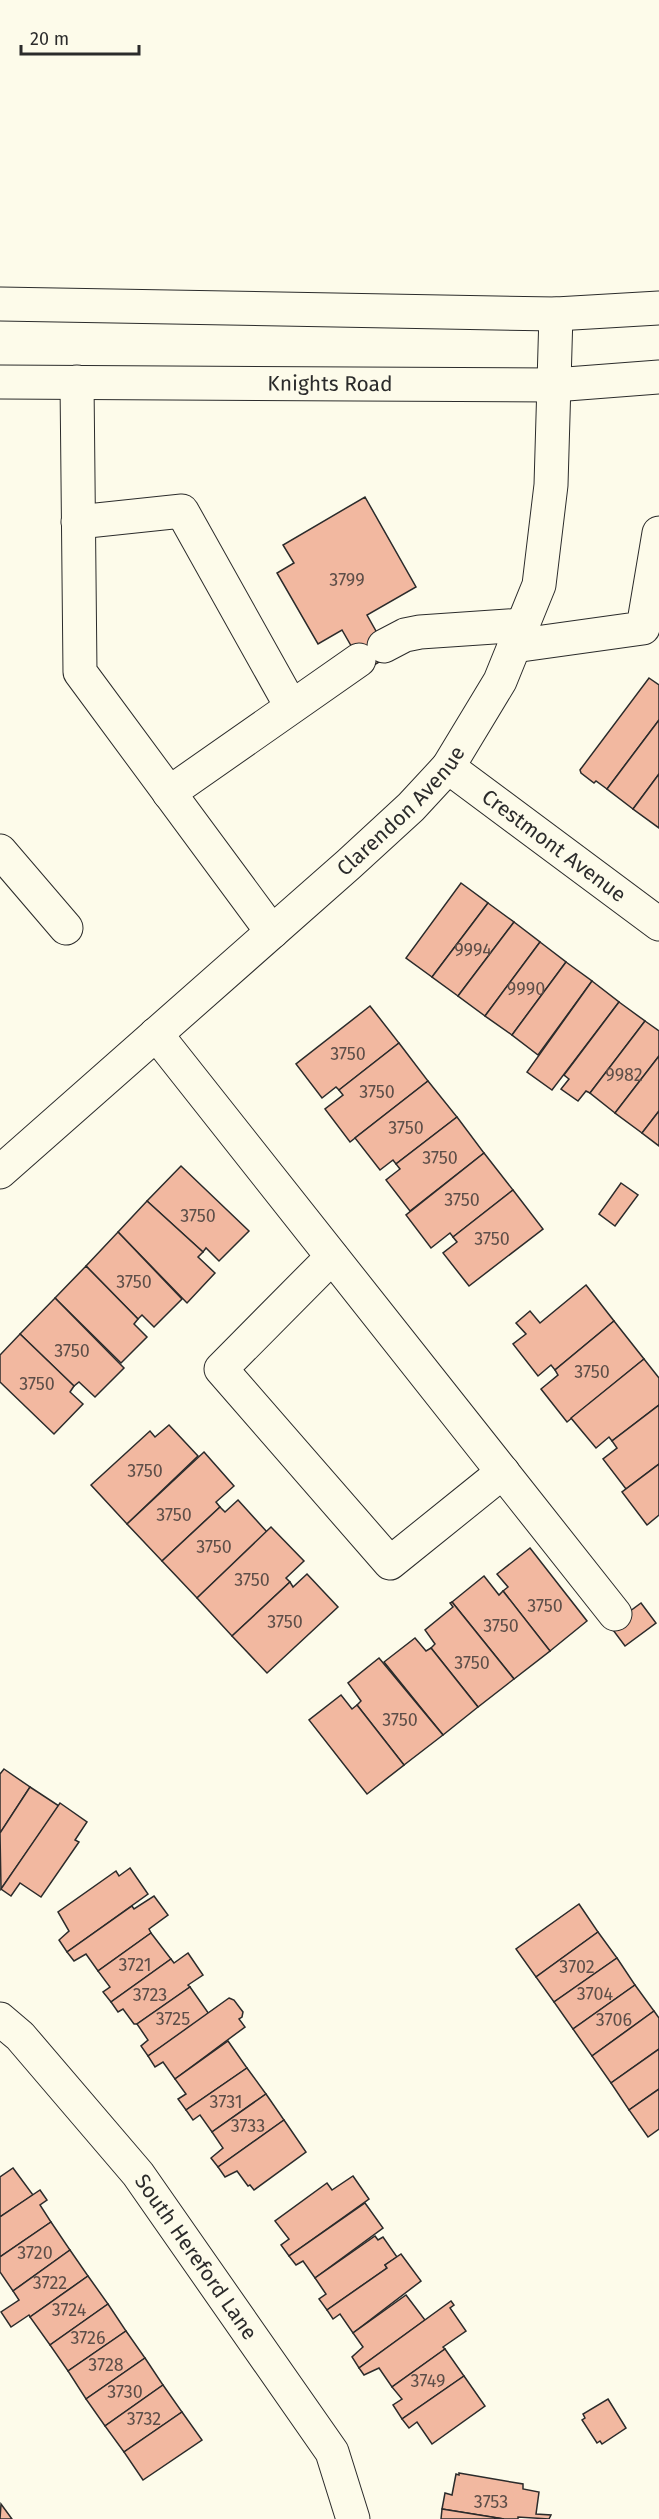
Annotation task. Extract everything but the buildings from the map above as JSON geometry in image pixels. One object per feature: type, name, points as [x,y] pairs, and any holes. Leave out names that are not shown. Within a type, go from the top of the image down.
[{"type":"street","points":[[0,304],[556,314],[659,308]]},
{"type":"street","name":"Clarendon Avenue","points":[[0,1172],[411,807],[448,767],[500,681],[539,585],[551,485],[556,314]]},
{"type":"street","name":"Knights Road","points":[[0,382],[554,385],[659,377]]},
{"type":"street","points":[[76,382],[80,672],[272,932]]},
{"type":"street","points":[[78,522],[182,511],[291,706]]},
{"type":"street","points":[[169,793],[291,706],[372,653],[405,635],[420,632],[518,635],[643,628],[659,533]]},
{"type":"street","name":"Crestmont Avenue","points":[[448,767],[659,924]]},
{"type":"street","points":[[0,851],[66,928]]},
{"type":"street","points":[[156,1034],[615,1614]]},
{"type":"street","points":[[332,1257],[221,1369],[390,1563],[503,1472]]},
{"type":"street","name":"South Hereford Lane","points":[[0,2019],[20,2036],[138,2174],[332,2452],[352,2519]]}]
